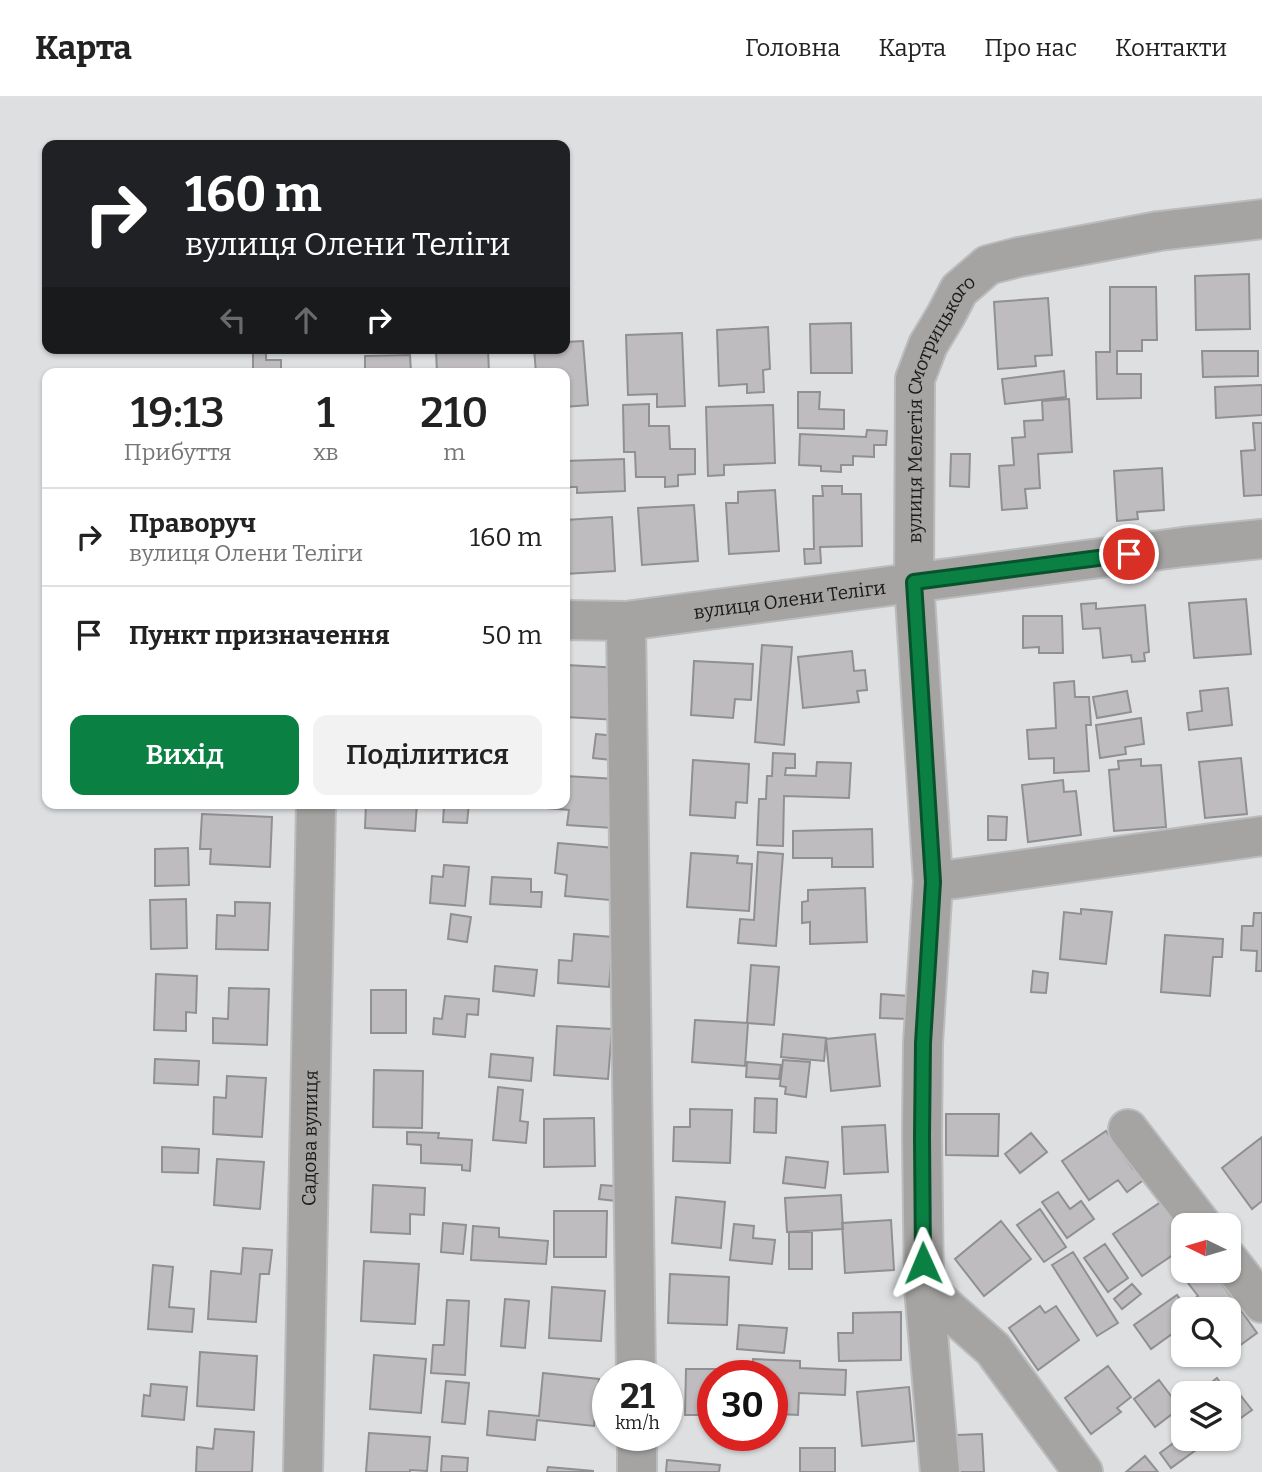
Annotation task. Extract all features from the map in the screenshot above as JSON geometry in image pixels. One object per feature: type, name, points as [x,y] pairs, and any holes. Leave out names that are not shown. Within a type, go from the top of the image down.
[{"type":"street","name":"вулиця Мелетія Смотрицького","points":[[940,1472],[923,1288],[923,1056],[933,882],[914,582],[915,379],[928,345],[959,290],[988,265],[1159,231],[1262,219]]},
{"type":"street","name":"вулиця Олени Теліги","points":[[570,621],[626,621],[1183,547],[1262,539]]},
{"type":"street","points":[[626,621],[636,1360]]},
{"type":"street","name":"Садова вулиця","points":[[303,1472],[316,809]]},
{"type":"street","points":[[933,882],[1262,836]]},
{"type":"street","points":[[1128,1129],[1193,1213]]},
{"type":"street","points":[[1241,1276],[1262,1303]]},
{"type":"street","points":[[923,1288],[993,1349],[1083,1472]]},
{"type":"street","points":[[637,1451],[637,1472]]},
{"type":"building","points":[[1249,274],[1250,329],[1196,330],[1195,276]]},
{"type":"building","points":[[1110,287],[1156,287],[1157,340],[1142,340],[1142,351],[1117,351],[1117,374],[1141,374],[1141,398],[1097,399],[1096,352],[1110,352]]},
{"type":"building","points":[[1048,298],[1052,355],[1035,356],[1036,366],[998,369],[994,302]]},
{"type":"building","points":[[851,323],[852,373],[811,373],[810,324]]},
{"type":"building","points":[[768,327],[770,369],[763,370],[764,392],[747,393],[747,384],[719,386],[717,330]]},
{"type":"building","points":[[682,333],[685,406],[657,407],[657,394],[628,395],[626,335]]},
{"type":"building","points":[[583,341],[588,405],[570,407],[570,368],[536,368],[534,354],[570,354],[570,342]]},
{"type":"building","points":[[1202,351],[1258,351],[1258,376],[1203,377]]},
{"type":"building","points":[[253,354],[266,354],[266,360],[281,360],[281,368],[253,368]]},
{"type":"building","points":[[436,354],[488,354],[489,368],[437,368]]},
{"type":"building","points":[[410,355],[411,368],[365,368],[365,356]]},
{"type":"building","points":[[1064,371],[1066,397],[1005,404],[1002,379]]},
{"type":"building","points":[[1262,385],[1262,415],[1216,418],[1215,387]]},
{"type":"building","points":[[798,392],[820,392],[819,409],[844,410],[844,429],[798,428]]},
{"type":"building","points":[[1069,399],[1072,452],[1038,454],[1040,488],[1025,489],[1027,508],[1002,510],[999,466],[1014,465],[1012,438],[1025,437],[1024,421],[1043,420],[1042,401]]},
{"type":"building","points":[[649,404],[649,426],[669,426],[670,449],[695,449],[695,474],[678,475],[678,486],[665,487],[665,477],[636,477],[635,452],[624,452],[623,405]]},
{"type":"building","points":[[773,405],[775,463],[724,465],[724,475],[708,476],[706,407]]},
{"type":"building","points":[[1253,423],[1262,423],[1262,495],[1244,496],[1241,451],[1255,450]]},
{"type":"building","points":[[867,430],[887,431],[886,445],[874,445],[874,457],[853,456],[853,465],[841,465],[841,472],[821,471],[821,466],[799,465],[800,434],[866,437]]},
{"type":"building","points":[[951,454],[970,454],[969,487],[950,486]]},
{"type":"building","points":[[624,459],[625,491],[577,493],[577,487],[570,487],[570,461]]},
{"type":"building","points":[[1162,468],[1164,510],[1137,512],[1138,519],[1117,521],[1114,471]]},
{"type":"building","points":[[822,486],[842,486],[842,494],[861,494],[862,546],[820,547],[821,563],[805,564],[804,549],[814,549],[813,496],[823,496]]},
{"type":"building","points":[[775,490],[779,551],[729,554],[726,503],[738,503],[738,492]]},
{"type":"building","points":[[694,505],[698,561],[642,565],[638,508]]},
{"type":"building","points":[[612,517],[615,571],[570,574],[570,520]]},
{"type":"building","points":[[1246,599],[1251,654],[1194,658],[1189,603]]},
{"type":"building","points":[[1096,603],[1096,609],[1145,605],[1149,652],[1144,653],[1145,661],[1132,662],[1131,655],[1103,658],[1100,628],[1083,629],[1081,604]]},
{"type":"building","points":[[1023,616],[1062,616],[1063,653],[1039,653],[1039,647],[1023,648]]},
{"type":"building","points":[[762,645],[792,647],[784,745],[755,742]]},
{"type":"building","points":[[852,651],[854,671],[865,670],[867,690],[857,691],[859,702],[803,708],[798,657]]},
{"type":"building","points":[[694,661],[753,664],[751,700],[735,699],[733,718],[691,715]]},
{"type":"building","points":[[570,665],[621,668],[618,720],[570,717]]},
{"type":"building","points":[[1074,681],[1075,697],[1089,697],[1091,725],[1086,725],[1089,771],[1054,773],[1054,758],[1029,759],[1027,730],[1056,728],[1054,683]]},
{"type":"building","points":[[1228,688],[1232,725],[1189,730],[1187,713],[1202,711],[1200,691]]},
{"type":"building","points":[[1127,691],[1131,712],[1097,718],[1093,697]]},
{"type":"building","points":[[1141,718],[1144,744],[1125,747],[1126,754],[1100,758],[1096,725]]},
{"type":"building","points":[[596,734],[624,737],[621,761],[593,758]]},
{"type":"building","points":[[773,753],[795,754],[795,768],[786,768],[785,775],[816,776],[817,762],[851,763],[849,798],[784,796],[783,846],[757,845],[759,799],[766,799],[767,776],[772,776]]},
{"type":"building","points":[[1241,758],[1247,814],[1205,818],[1199,762]]},
{"type":"building","points":[[1141,759],[1141,766],[1161,765],[1166,827],[1114,831],[1109,770],[1119,769],[1118,761]]},
{"type":"building","points":[[693,760],[749,764],[747,803],[736,802],[735,818],[690,815]]},
{"type":"building","points":[[570,776],[616,779],[613,828],[567,825],[569,810],[558,809],[570,809]]},
{"type":"building","points":[[1063,780],[1064,792],[1076,791],[1081,835],[1028,842],[1022,785]]},
{"type":"building","points":[[366,809],[417,809],[415,831],[365,828]]},
{"type":"building","points":[[444,809],[468,809],[467,823],[443,822]]},
{"type":"building","points":[[202,814],[272,817],[270,867],[210,864],[211,849],[200,849]]},
{"type":"building","points":[[988,816],[1007,817],[1006,840],[988,840]]},
{"type":"building","points":[[872,829],[873,867],[832,867],[832,858],[793,858],[793,831]]},
{"type":"building","points":[[558,843],[615,848],[610,900],[565,896],[567,875],[555,873]]},
{"type":"building","points":[[188,848],[189,885],[155,886],[155,849]]},
{"type":"building","points":[[758,852],[783,854],[776,946],[738,943],[740,919],[754,920]]},
{"type":"building","points":[[691,853],[738,856],[737,863],[752,864],[749,911],[687,907]]},
{"type":"building","points":[[444,865],[469,867],[465,906],[430,903],[432,876],[443,877]]},
{"type":"building","points":[[492,877],[531,879],[531,892],[542,892],[541,907],[490,904]]},
{"type":"building","points":[[865,888],[867,942],[810,944],[810,922],[802,923],[802,902],[808,901],[808,890]]},
{"type":"building","points":[[186,899],[187,948],[151,949],[150,900]]},
{"type":"building","points":[[235,902],[270,903],[268,950],[216,949],[217,915],[235,916]]},
{"type":"building","points":[[1081,909],[1112,912],[1106,964],[1060,959],[1064,912],[1081,914]]},
{"type":"building","points":[[1254,913],[1262,913],[1262,971],[1256,971],[1257,951],[1241,950],[1242,926],[1253,926]]},
{"type":"building","points":[[451,914],[471,917],[467,942],[448,939]]},
{"type":"building","points":[[574,934],[613,937],[609,987],[558,983],[559,960],[572,961]]},
{"type":"building","points":[[1165,935],[1223,939],[1222,957],[1213,957],[1210,996],[1161,992]]},
{"type":"building","points":[[751,965],[779,967],[774,1025],[747,1023]]},
{"type":"building","points":[[495,966],[537,970],[534,996],[493,991]]},
{"type":"building","points":[[1033,971],[1048,973],[1046,993],[1031,992]]},
{"type":"building","points":[[156,974],[197,976],[196,1013],[186,1012],[186,1031],[154,1030]]},
{"type":"building","points":[[229,988],[269,989],[267,1045],[213,1043],[213,1018],[228,1019]]},
{"type":"building","points":[[371,990],[406,990],[406,1033],[371,1033]]},
{"type":"building","points":[[881,994],[909,996],[908,1019],[880,1018]]},
{"type":"building","points":[[445,996],[479,999],[478,1015],[467,1014],[465,1037],[433,1034],[434,1018],[442,1019]]},
{"type":"building","points":[[695,1020],[748,1023],[745,1066],[692,1062]]},
{"type":"building","points":[[557,1026],[612,1029],[608,1079],[554,1075]]},
{"type":"building","points":[[783,1034],[826,1038],[824,1061],[781,1057]]},
{"type":"building","points":[[875,1034],[880,1086],[831,1091],[826,1039]]},
{"type":"building","points":[[491,1054],[533,1058],[531,1081],[489,1077]]},
{"type":"building","points":[[155,1059],[199,1061],[198,1085],[154,1083]]},
{"type":"building","points":[[783,1060],[810,1062],[806,1097],[785,1094],[786,1087],[780,1086]]},
{"type":"building","points":[[747,1062],[781,1065],[779,1079],[746,1077]]},
{"type":"building","points":[[374,1070],[423,1071],[422,1128],[373,1127]]},
{"type":"building","points":[[227,1076],[266,1078],[262,1137],[213,1134],[214,1097],[226,1098]]},
{"type":"building","points":[[498,1087],[523,1090],[520,1121],[528,1122],[526,1143],[493,1140]]},
{"type":"building","points":[[755,1098],[777,1099],[776,1133],[754,1132]]},
{"type":"building","points":[[690,1109],[732,1110],[730,1163],[673,1161],[674,1127],[690,1127]]},
{"type":"building","points":[[946,1114],[999,1114],[998,1156],[946,1155]]},
{"type":"building","points":[[594,1118],[595,1166],[544,1167],[544,1119]]},
{"type":"building","points":[[885,1125],[888,1172],[844,1174],[842,1127]]},
{"type":"building","points":[[1106,1131],[1133,1169],[1145,1161],[1153,1173],[1127,1192],[1118,1180],[1089,1200],[1062,1161]]},
{"type":"building","points":[[407,1132],[439,1133],[438,1138],[472,1140],[470,1171],[462,1170],[462,1165],[421,1163],[421,1145],[407,1144]]},
{"type":"building","points":[[1031,1133],[1047,1152],[1020,1173],[1005,1154]]},
{"type":"building","points":[[1262,1137],[1262,1201],[1252,1209],[1222,1168]]},
{"type":"building","points":[[162,1147],[199,1149],[198,1173],[162,1172]]},
{"type":"building","points":[[786,1157],[828,1162],[825,1188],[783,1183]]},
{"type":"building","points":[[217,1159],[264,1162],[260,1209],[214,1205]]},
{"type":"building","points":[[373,1185],[425,1188],[424,1215],[410,1214],[410,1234],[371,1232]]},
{"type":"building","points":[[601,1185],[627,1187],[625,1202],[599,1199]]},
{"type":"building","points":[[1058,1192],[1070,1209],[1081,1201],[1094,1219],[1067,1238],[1042,1202]]},
{"type":"building","points":[[841,1195],[843,1229],[787,1232],[785,1198]]},
{"type":"building","points":[[676,1197],[725,1202],[721,1248],[672,1243]]},
{"type":"building","points":[[1161,1202],[1171,1217],[1171,1256],[1142,1276],[1113,1234]]},
{"type":"building","points":[[1040,1209],[1066,1247],[1044,1262],[1017,1225]]},
{"type":"building","points":[[554,1211],[607,1211],[606,1257],[554,1257]]},
{"type":"building","points":[[891,1220],[894,1270],[845,1273],[842,1223]]},
{"type":"building","points":[[1001,1221],[1031,1259],[984,1296],[955,1259]]},
{"type":"building","points":[[443,1223],[466,1225],[463,1254],[441,1252]]},
{"type":"building","points":[[734,1224],[754,1226],[753,1238],[775,1240],[772,1264],[730,1260]]},
{"type":"building","points":[[473,1226],[499,1228],[499,1237],[548,1241],[546,1264],[471,1260]]},
{"type":"building","points":[[789,1232],[812,1232],[812,1269],[789,1269]]},
{"type":"building","points":[[1105,1244],[1128,1278],[1108,1292],[1084,1258]]},
{"type":"building","points":[[243,1248],[272,1250],[269,1274],[260,1274],[256,1322],[208,1319],[211,1271],[241,1274]]},
{"type":"building","points":[[1073,1252],[1118,1323],[1097,1336],[1052,1265]]},
{"type":"building","points":[[364,1261],[419,1264],[415,1324],[361,1321]]},
{"type":"building","points":[[153,1265],[173,1267],[169,1307],[194,1309],[192,1332],[148,1329]]},
{"type":"building","points":[[670,1274],[729,1277],[727,1325],[668,1323]]},
{"type":"building","points":[[1188,1283],[1221,1283],[1231,1297],[1197,1297]]},
{"type":"building","points":[[1132,1284],[1141,1294],[1122,1309],[1114,1299]]},
{"type":"building","points":[[552,1287],[605,1291],[601,1341],[549,1338]]},
{"type":"building","points":[[505,1299],[529,1301],[525,1348],[501,1346]]},
{"type":"building","points":[[1171,1299],[1171,1335],[1151,1349],[1134,1325]]},
{"type":"building","points":[[447,1300],[469,1301],[465,1375],[431,1373],[433,1345],[444,1345]]},
{"type":"building","points":[[1040,1306],[1045,1313],[1056,1306],[1079,1340],[1038,1370],[1009,1328]]},
{"type":"building","points":[[1241,1311],[1257,1333],[1241,1345]]},
{"type":"building","points":[[901,1312],[901,1360],[839,1361],[838,1333],[853,1333],[853,1313]]},
{"type":"building","points":[[739,1325],[787,1328],[784,1353],[737,1349]]},
{"type":"building","points":[[200,1352],[257,1356],[254,1410],[197,1406]]},
{"type":"building","points":[[374,1355],[426,1359],[421,1413],[370,1409]]},
{"type":"building","points":[[788,1360],[800,1361],[800,1368],[846,1370],[845,1395],[799,1393],[798,1415],[788,1414]]},
{"type":"building","points":[[1108,1366],[1131,1397],[1117,1408],[1121,1412],[1091,1434],[1065,1398]]},
{"type":"building","points":[[686,1369],[697,1369],[697,1415],[685,1415]]},
{"type":"building","points":[[543,1373],[592,1378],[592,1426],[537,1420],[535,1440],[487,1435],[489,1411],[539,1416]]},
{"type":"building","points":[[1159,1380],[1171,1396],[1171,1415],[1155,1427],[1134,1399]]},
{"type":"building","points":[[446,1381],[469,1383],[465,1424],[442,1422]]},
{"type":"building","points":[[151,1384],[187,1387],[184,1420],[142,1416],[144,1395],[150,1396]]},
{"type":"building","points":[[909,1387],[914,1441],[862,1446],[857,1392]]},
{"type":"building","points":[[1241,1396],[1252,1410],[1241,1418]]},
{"type":"building","points":[[215,1429],[254,1432],[252,1472],[196,1472],[197,1447],[213,1449]]},
{"type":"building","points":[[369,1433],[430,1437],[427,1471],[366,1472]]},
{"type":"building","points":[[982,1434],[984,1472],[958,1472],[957,1435]]},
{"type":"building","points":[[1171,1445],[1171,1451],[1195,1451],[1171,1468],[1160,1453]]},
{"type":"building","points":[[800,1448],[835,1448],[835,1472],[800,1472]]},
{"type":"building","points":[[442,1456],[468,1458],[467,1472],[441,1472]]},
{"type":"building","points":[[1145,1456],[1158,1472],[1126,1472]]},
{"type":"building","points":[[667,1460],[720,1465],[719,1472],[666,1472]]},
{"type":"building","points":[[548,1467],[593,1471],[593,1472],[547,1472]]},
{"type":"route","points":[[923,1263],[923,1043],[933,882],[914,582],[1129,554]]}]
